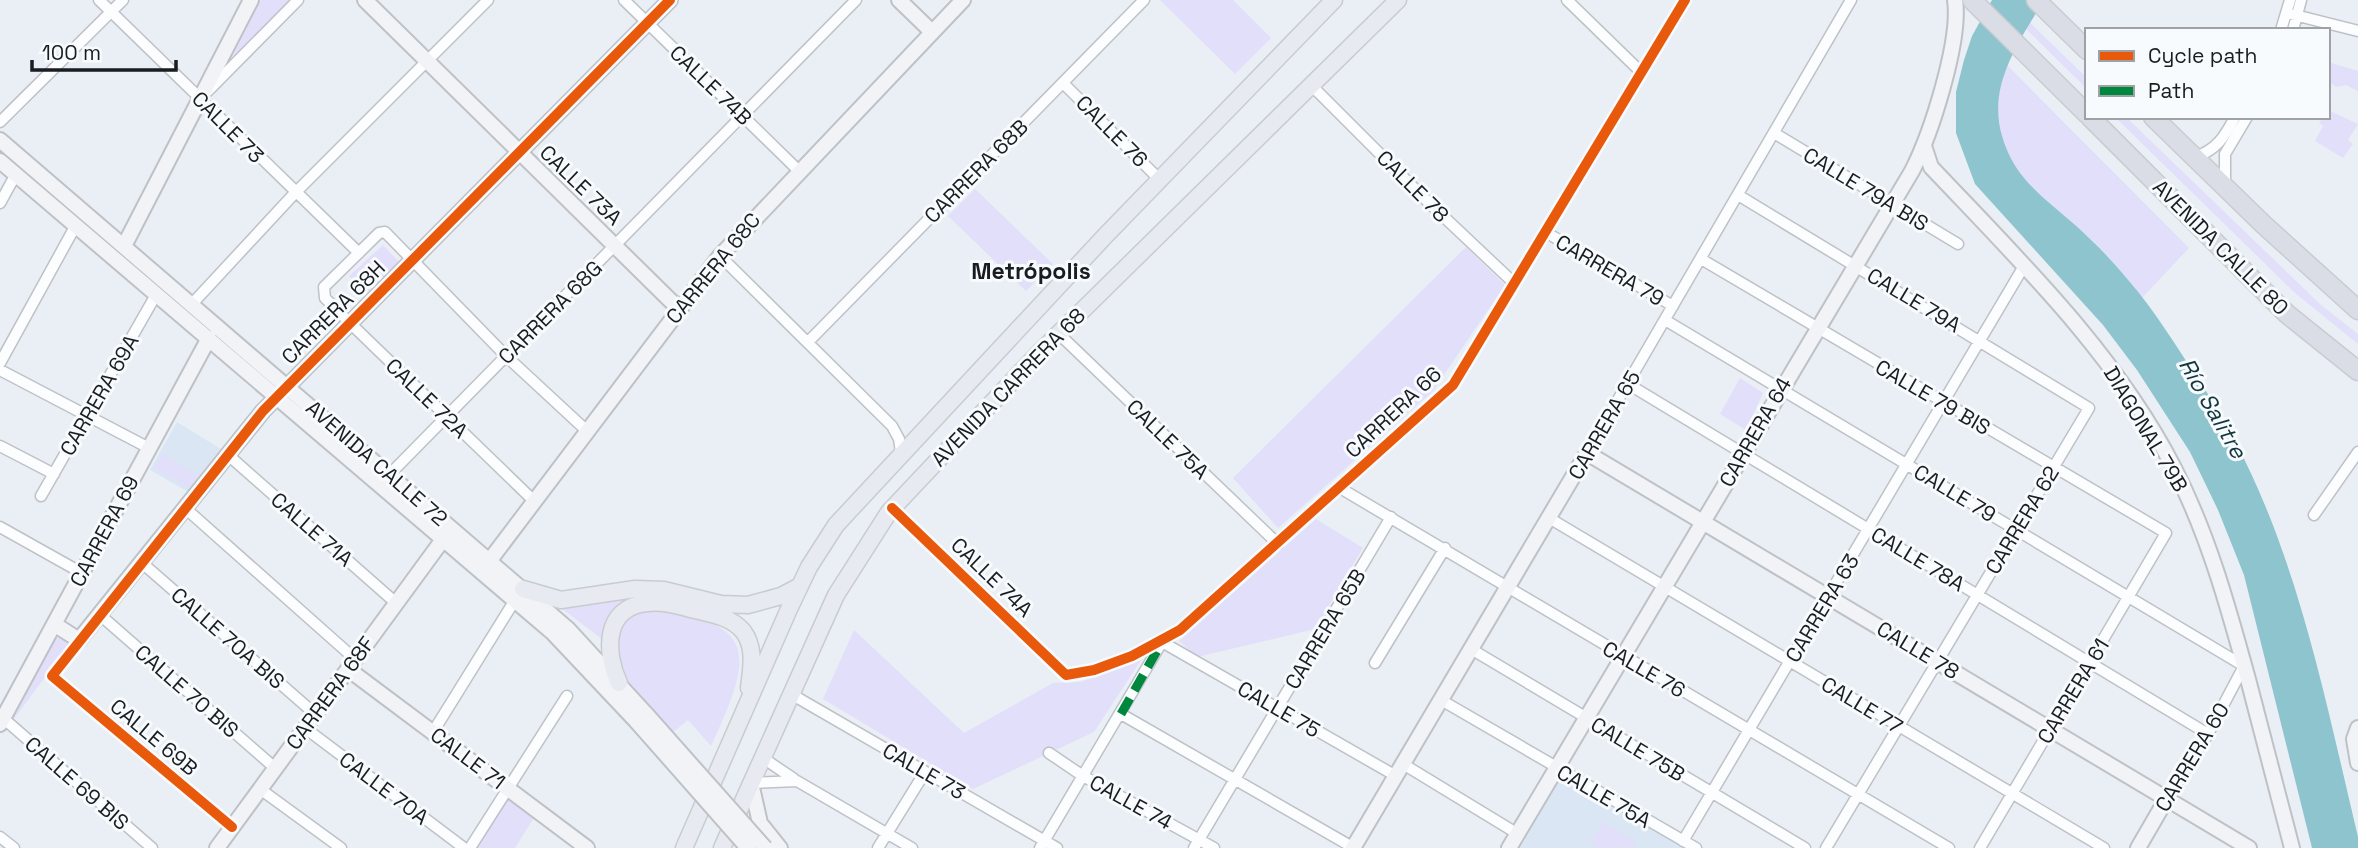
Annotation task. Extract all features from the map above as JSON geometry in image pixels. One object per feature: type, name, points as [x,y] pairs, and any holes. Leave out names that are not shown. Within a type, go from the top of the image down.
[{"type":"highway","points":[[2036,0],[2085,48]]},
{"type":"highway","name":"AVENIDA CALLE 80","points":[[1977,4],[2085,111]]},
{"type":"highway","name":"AVENIDA CALLE 80","points":[[2093,119],[2287,314],[2358,371]]},
{"type":"highway","name":"AVENIDA CALLE 80","points":[[2155,119],[2358,310]]},
{"type":"main road","name":"AVENIDA CARRERA 68","points":[[684,848],[800,586],[836,526],[901,452],[1334,0]]},
{"type":"main road","name":"AVENIDA CARRERA 68","points":[[722,848],[849,571],[892,508],[1059,334],[1313,87],[1398,0]]},
{"type":"main road","points":[[519,595],[561,600],[635,589],[664,590],[721,604],[748,606],[781,596],[800,586]]},
{"type":"main road","points":[[619,683],[609,654],[613,625],[628,610],[639,604],[667,603],[722,617],[743,631],[752,657],[747,705]]},
{"type":"street","name":"CALLE 73","points":[[99,0],[294,194],[359,253]]},
{"type":"street","points":[[0,122],[123,0]]},
{"type":"street","points":[[124,246],[251,0]]},
{"type":"street","points":[[200,99],[298,0]]},
{"type":"street","name":"CALLE 73A","points":[[365,0],[680,309]]},
{"type":"street","points":[[192,304],[294,194],[488,0]]},
{"type":"street","name":"CALLE 74B","points":[[624,0],[799,171]]},
{"type":"street","name":"CARRERA 68H","points":[[52,676],[228,454],[282,391],[670,0]]},
{"type":"street","name":"CARRERA 68G","points":[[390,474],[856,0]]},
{"type":"street","points":[[899,0],[933,32]]},
{"type":"street","name":"CARRERA 68C","points":[[490,559],[720,256],[963,0]]},
{"type":"street","name":"CARRERA 68B","points":[[808,342],[1144,0]]},
{"type":"street","points":[[1567,0],[1642,73]]},
{"type":"street","name":"CARRERA 66","points":[[1066,675],[1094,670],[1162,642],[1278,544],[1453,385],[1685,0]]},
{"type":"street","name":"CARRERA 65","points":[[1354,848],[1851,0]]},
{"type":"street","name":"CARRERA 64","points":[[1509,848],[1924,146],[1937,108],[1956,19],[1955,0]]},
{"type":"street","points":[[2290,0],[2292,28]]},
{"type":"street","points":[[2282,28],[2301,0]]},
{"type":"street","points":[[1956,19],[1977,4]]},
{"type":"street","points":[[2292,14],[2358,31]]},
{"type":"street","name":"CALLE 76","points":[[1063,83],[1160,180]]},
{"type":"street","name":"CALLE 78","points":[[1313,87],[1441,215],[1515,284]]},
{"type":"street","points":[[2194,158],[2208,153],[2221,142],[2234,119]]},
{"type":"street","points":[[2225,187],[2225,154],[2246,119]]},
{"type":"street","name":"CALLE 79A BIS","points":[[1774,133],[1958,244]]},
{"type":"street","name":"AVENIDA CALLE 72","points":[[0,141],[192,304],[282,391],[444,538],[584,644],[619,683],[642,718]]},
{"type":"street","name":"DIAGONAL 79B","points":[[1924,146],[1931,167],[2024,266],[2112,369],[2174,467],[2215,565],[2292,848]]},
{"type":"street","name":"AVENIDA CALLE 72","points":[[0,161],[209,338],[390,474],[490,559],[519,595],[642,718]]},
{"type":"street","points":[[0,203],[16,174]]},
{"type":"street","name":"CALLE 79A","points":[[1738,195],[1981,340],[2089,408]]},
{"type":"street","points":[[0,363],[4,346],[76,225]]},
{"type":"street","points":[[359,253],[379,233],[385,232],[414,258],[506,356],[587,431]]},
{"type":"street","name":"CARRERA 79","points":[[1547,233],[1673,306]]},
{"type":"street","name":"CALLE 72A","points":[[359,253],[324,287],[323,293],[350,323],[534,501]]},
{"type":"street","points":[[720,256],[892,426],[899,439],[901,452]]},
{"type":"street","name":"CALLE 79 BIS","points":[[1701,259],[2166,533]]},
{"type":"street","name":"CARRERA 63","points":[[1683,841],[2024,266]]},
{"type":"street","name":"CARRERA 69A","points":[[41,496],[157,293]]},
{"type":"street","name":"CALLE 79","points":[[1665,320],[2244,666]]},
{"type":"street","name":"CALLE 75A","points":[[1059,334],[1278,544]]},
{"type":"street","name":"CARRERA 69","points":[[2,721],[209,338]]},
{"type":"street","points":[[0,370],[149,449]]},
{"type":"street","name":"CALLE 78A","points":[[1628,384],[2208,734]]},
{"type":"street","name":"CARRERA 62","points":[[1826,848],[2089,408]]},
{"type":"street","points":[[0,446],[54,474]]},
{"type":"street","points":[[2314,515],[2358,452]]},
{"type":"street","name":"CALLE 78","points":[[1587,453],[2249,848]]},
{"type":"street","name":"CALLE 71A","points":[[228,454],[396,603]]},
{"type":"street","name":"CALLE 76","points":[[1340,488],[1948,848]]},
{"type":"street","name":"CALLE 71","points":[[185,508],[352,664],[433,732],[587,848]]},
{"type":"street","name":"CALLE 74A","points":[[892,508],[1066,675]]},
{"type":"street","name":"CARRERA 65B","points":[[1197,844],[1391,517]]},
{"type":"street","name":"CALLE 77","points":[[1549,517],[2104,848]]},
{"type":"street","points":[[0,527],[82,573]]},
{"type":"street","name":"CARRERA 61","points":[[1980,848],[2166,533]]},
{"type":"street","name":"CARRERA 68F","points":[[218,848],[444,538]]},
{"type":"street","points":[[1375,663],[1445,548]]},
{"type":"street","name":"CALLE 70A BIS","points":[[141,562],[315,714]]},
{"type":"street","points":[[433,732],[519,595]]},
{"type":"street","name":"CALLE 70 BIS","points":[[99,614],[275,768]]},
{"type":"street","points":[[54,624],[79,640]]},
{"type":"street","name":"CARRERA 66","points":[[1042,844],[1162,642]]},
{"type":"street","name":"CALLE 75","points":[[1162,642],[1278,708],[1517,834]]},
{"type":"street","name":"CALLE 75B","points":[[1471,649],[1805,848]]},
{"type":"street","name":"CARRERA 60","points":[[2138,848],[2208,734],[2244,666]]},
{"type":"street","name":"CALLE 69B","points":[[52,676],[232,827]]},
{"type":"street","name":"CALLE 73","points":[[791,694],[1042,844],[1057,848]]},
{"type":"street","points":[[470,848],[567,695]]},
{"type":"street","name":"CALLE 75A","points":[[1441,700],[1696,848]]},
{"type":"street","points":[[1121,714],[1354,848]]},
{"type":"street","points":[[642,718],[748,848]]},
{"type":"street","points":[[642,718],[765,848]]},
{"type":"street","name":"CALLE 69 BIS","points":[[2,721],[152,848]]},
{"type":"street","name":"CALLE 70A","points":[[305,728],[464,848]]},
{"type":"street","points":[[2357,731],[2358,763]]},
{"type":"street","name":"CALLE 74","points":[[1049,753],[1197,844],[1214,848]]},
{"type":"street","points":[[762,758],[912,848]]},
{"type":"street","points":[[878,848],[925,772]]},
{"type":"street","points":[[780,848],[760,823],[751,783],[797,781]]},
{"type":"street","points":[[260,789],[341,848]]},
{"type":"street","points":[[0,837],[14,848]]},
{"type":"shaded area","points":[[261,0],[292,0],[230,62]]},
{"type":"shaded area","points":[[1160,0],[1233,0],[1271,38],[1235,74]]},
{"type":"shaded area","points":[[2020,13],[2085,76],[2085,87],[2015,18]]},
{"type":"shaded area","points":[[2330,63],[2358,71],[2358,91],[2346,85],[2336,87],[2330,82]]},
{"type":"shaded area","points":[[2006,64],[2189,248],[2142,298],[2101,249],[2047,201],[2014,165],[2001,135],[1998,117]]},
{"type":"shaded area","points":[[2330,111],[2358,124],[2348,140],[2353,144],[2343,158],[2315,141],[2323,126],[2319,123],[2321,119],[2330,119]]},
{"type":"shaded area","points":[[2117,119],[2128,119],[2321,305],[2358,334],[2358,344],[2295,293]]},
{"type":"shaded area","points":[[975,189],[1053,264],[1026,291],[948,216]]},
{"type":"shaded area","points":[[383,245],[400,263],[365,294],[349,276]]},
{"type":"shaded area","points":[[1466,247],[1505,285],[1433,391],[1278,528],[1233,478]]},
{"type":"shaded area","points":[[1740,378],[1763,393],[1746,430],[1720,414]]},
{"type":"shaded area","points":[[177,422],[224,451],[190,493],[150,470]]},
{"type":"shaded area","points":[[162,454],[198,475],[190,488],[154,468]]},
{"type":"shaded area","points":[[1316,519],[1363,548],[1315,629],[1197,657],[1179,641]]},
{"type":"shaded area","points":[[655,596],[606,628],[602,639],[561,608],[603,600]]},
{"type":"shaded area","points":[[647,609],[711,623],[728,634],[737,648],[739,666],[735,688],[711,746],[688,720],[672,733],[622,674],[616,653],[618,635],[629,619]]},
{"type":"shaded area","points":[[854,630],[964,733],[1053,683],[1081,682],[1143,657],[1094,732],[973,789],[823,699]]},
{"type":"shaded area","points":[[63,637],[69,645],[13,720],[10,715],[53,639]]},
{"type":"shaded area","points":[[1561,778],[1685,848],[1520,848]]},
{"type":"shaded area","points":[[509,797],[535,816],[515,848],[474,848]]},
{"type":"shaded area","points":[[1602,822],[1636,841],[1633,848],[1599,848],[1591,843]]},
{"type":"water","name":"Río Salitre","points":[[1992,0],[2044,0],[2016,48],[2002,82],[1998,117],[2007,151],[2014,164],[2031,186],[2110,259],[2147,304],[2196,376],[2256,483],[2279,540],[2315,657],[2358,837],[2358,848],[2312,848],[2244,575],[2218,510],[2190,452],[2137,370],[2103,325],[1975,184],[1956,133],[1956,92],[1972,36]]},
{"type":"marked path","points":[[1121,714],[1162,642]]},
{"type":"cycle path","points":[[232,827],[52,676],[263,411],[670,0]]},
{"type":"cycle path","points":[[892,508],[1066,675],[1094,670],[1132,656],[1180,630],[1453,385],[1685,0]]},
{"type":"district","name":"Metrópolis","points":[[1031,271]]}]
